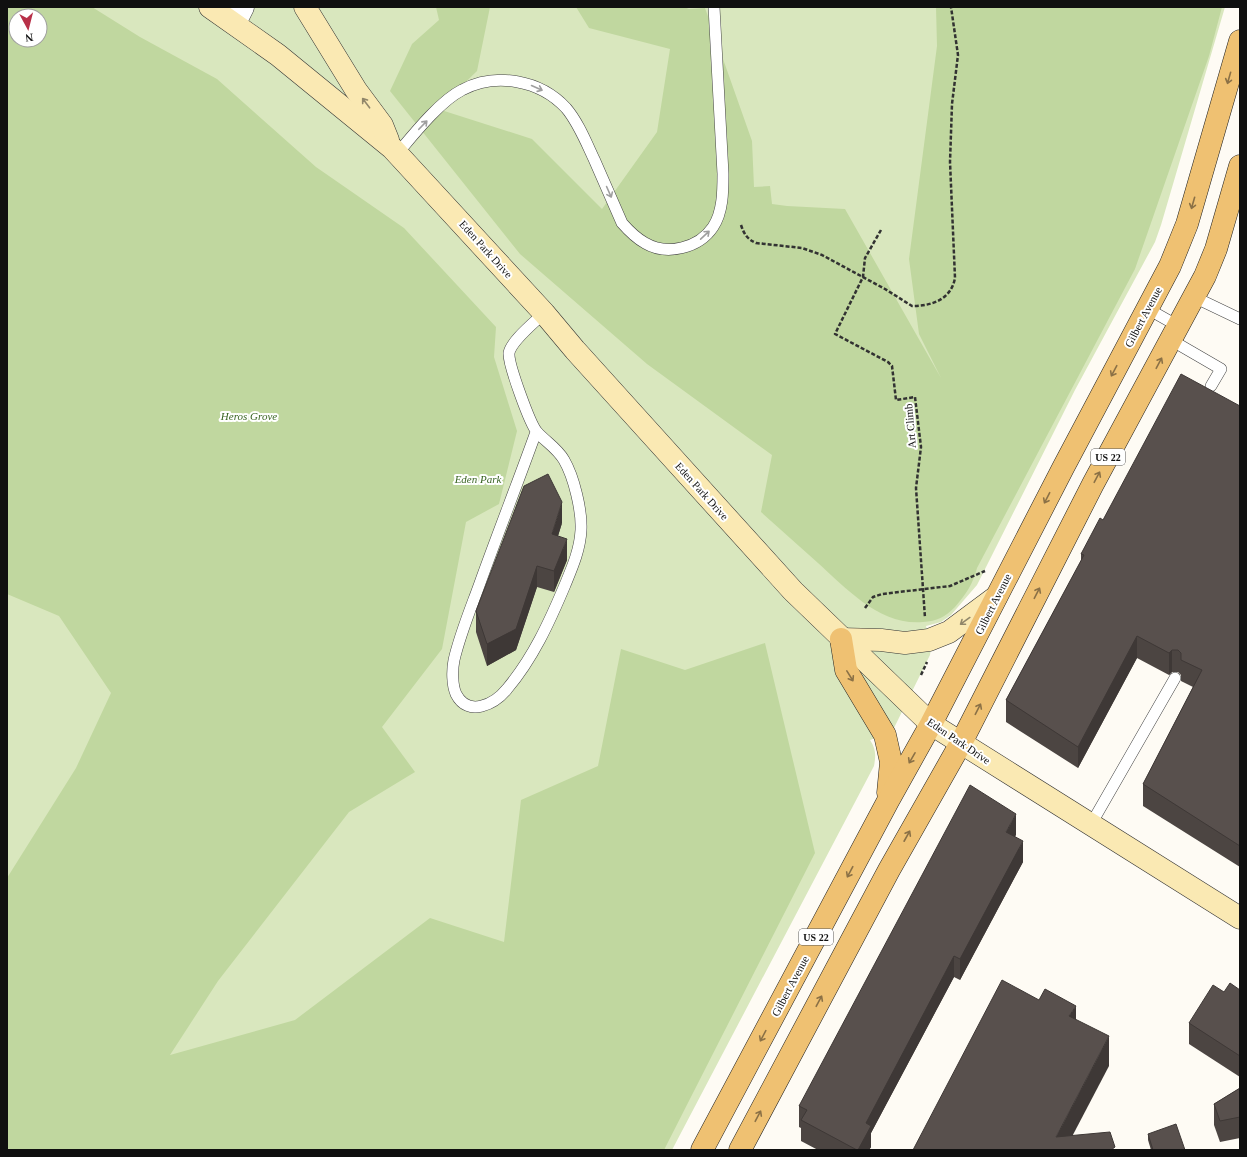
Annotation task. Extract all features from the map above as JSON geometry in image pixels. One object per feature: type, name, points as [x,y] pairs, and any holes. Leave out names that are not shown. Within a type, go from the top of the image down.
[{"type":"main road","name":"Gilbert Avenue","points":[[702,1150],[888,801],[932,724],[996,597],[1170,266],[1187,224],[1240,41]]},
{"type":"main road","name":"US 22","points":[[740,1150],[888,870],[961,743],[1090,491],[1205,276],[1216,249],[1240,166]]},
{"type":"main road","points":[[841,639],[846,670],[885,735],[891,762],[888,801]]},
{"type":"street","name":"Eden Park Drive","points":[[210,7],[239,15],[278,55],[394,151],[544,313],[575,350],[793,591],[841,639],[932,724],[1090,826],[1240,918]]},
{"type":"street","points":[[305,7],[352,84],[382,125],[394,151]]},
{"type":"street","points":[[841,639],[881,640],[906,643],[929,640],[949,632],[996,597]]},
{"type":"lane","points":[[394,151],[438,109],[462,90],[496,80],[522,82],[538,88],[554,97],[566,109],[583,136],[622,223],[633,235],[646,244],[662,250],[679,249],[696,244],[713,227],[718,217],[723,196],[714,7]]},
{"type":"lane","points":[[1194,297],[1240,319]]},
{"type":"lane","points":[[1148,309],[1175,333],[1221,368],[1211,386]]},
{"type":"lane","points":[[536,432],[468,615],[454,660],[453,674],[456,694],[462,701],[471,707],[484,706],[499,698],[536,648],[552,617],[579,548],[581,519],[568,468],[556,448],[536,432],[516,381],[509,353],[518,339],[544,313]]},
{"type":"lane","points":[[1090,826],[1175,678]]},
{"type":"path","points":[[741,225],[743,234],[756,244],[802,248],[822,255],[886,289],[912,306],[933,304],[947,294],[953,286],[955,278],[950,162],[952,104],[958,55],[951,7]]},
{"type":"path","name":"Art Climb","points":[[881,230],[865,258],[863,277],[835,334],[888,362],[892,366],[896,400],[916,397],[921,447],[916,488],[922,590]]},
{"type":"path","points":[[865,608],[873,597],[882,594],[954,585],[984,571]]},
{"type":"path","points":[[922,590],[926,626]]},
{"type":"green space","name":"Eden Park","points":[[7,7],[1225,7],[1155,242],[1075,390],[977,585],[951,615],[941,622],[926,626],[931,648],[930,655],[892,732],[870,740],[875,752],[874,766],[672,1150],[7,1150]]},
{"type":"green space","name":"Heros Grove","points":[[7,7],[92,7],[140,37],[217,79],[316,167],[404,228],[496,327],[494,357],[517,431],[499,504],[466,522],[442,649],[382,727],[415,772],[349,812],[218,981],[170,1055],[295,1020],[430,918],[504,942],[521,800],[598,766],[621,649],[685,670],[765,643],[815,853],[664,1150],[7,1150],[7,878],[76,768],[111,693],[59,616],[7,594]]},
{"type":"green space","points":[[436,7],[490,7],[477,71],[438,109],[532,139],[602,209],[657,132],[670,49],[589,28],[576,7],[705,8],[752,141],[754,187],[770,186],[772,204],[845,209],[941,378],[919,334],[909,259],[937,46],[936,7],[1222,7],[1209,56],[1135,269],[977,568],[969,589],[955,607],[944,616],[932,621],[907,622],[879,612],[865,604],[761,512],[772,455],[647,364],[520,254],[390,91],[412,44],[439,20]]},
{"type":"building","points":[[1181,374],[1240,406],[1240,846],[1143,784],[1202,670],[1181,660],[1181,653],[1178,650],[1172,650],[1169,653],[1137,636],[1078,747],[1006,700],[1084,555],[1081,554],[1100,518],[1103,520]]},
{"type":"building","points":[[548,474],[562,502],[552,534],[567,539],[554,571],[537,566],[516,629],[487,644],[476,611],[524,486]]},
{"type":"building","points":[[970,785],[1016,814],[1006,832],[1023,841],[960,959],[954,956],[866,1123],[871,1126],[857,1150],[801,1120],[807,1110],[799,1106]]},
{"type":"building","points":[[1002,980],[1039,1000],[1045,989],[1076,1006],[1069,1016],[1109,1036],[1056,1137],[1110,1132],[1115,1147],[1111,1150],[913,1150]]},
{"type":"building","points":[[1230,983],[1240,990],[1240,1056],[1189,1023],[1213,985],[1224,992]]},
{"type":"building","points":[[1240,1088],[1240,1117],[1220,1121],[1214,1104]]},
{"type":"building","points":[[1176,1124],[1185,1150],[1153,1150],[1148,1134]]}]
